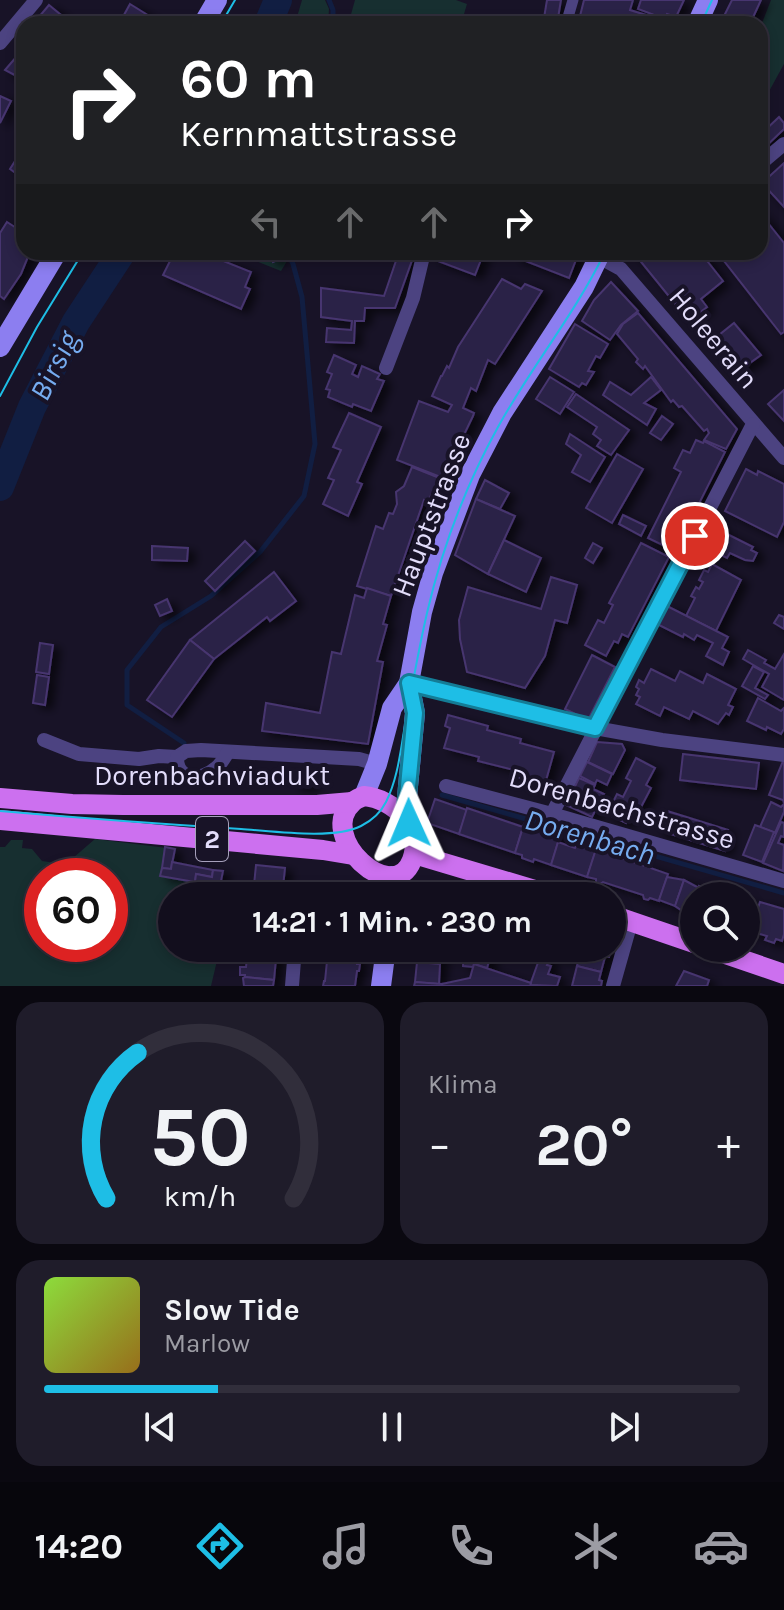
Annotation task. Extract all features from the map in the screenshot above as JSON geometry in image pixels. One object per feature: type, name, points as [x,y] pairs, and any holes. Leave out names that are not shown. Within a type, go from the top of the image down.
[{"type":"main road","points":[[0,347],[52,260]]},
{"type":"main road","name":"Hauptstrasse","points":[[405,818],[415,713],[409,683],[422,612],[433,573],[470,475],[502,413],[584,287],[597,260]]},
{"type":"main road","name":"Hauptstrasse","points":[[358,799],[377,764],[392,708],[409,683]]},
{"type":"main road","points":[[385,882],[353,855],[344,832],[347,810],[358,799],[373,797],[386,803],[405,818],[413,832],[411,865],[393,882]]},
{"type":"main road","name":"Dorenbachviadukt","points":[[0,798],[72,804],[317,805],[358,799]]},
{"type":"main road","name":"Dorenbachviadukt","points":[[0,820],[353,855]]},
{"type":"main road","points":[[414,854],[508,882]]},
{"type":"main road","points":[[626,920],[680,938]]},
{"type":"main road","points":[[381,986],[384,962]]},
{"type":"main road","points":[[749,962],[784,974]]},
{"type":"street","points":[[23,16],[36,0]]},
{"type":"street","points":[[0,43],[16,24]]},
{"type":"street","points":[[768,157],[784,144]]},
{"type":"street","points":[[386,368],[413,298],[422,260]]},
{"type":"street","name":"Holeerain","points":[[608,260],[621,269],[784,458]]},
{"type":"street","points":[[552,814],[753,424]]},
{"type":"street","points":[[409,683],[595,728],[662,740],[782,749]]},
{"type":"street","points":[[44,740],[79,754],[139,759],[177,757],[186,751],[359,759],[377,764]]},
{"type":"street","points":[[177,757],[178,768],[184,775],[194,776],[214,771],[228,752]]},
{"type":"street","name":"Dorenbachstrasse","points":[[446,786],[784,881]]},
{"type":"street","points":[[292,986],[294,962]]},
{"type":"street","points":[[613,986],[616,962]]},
{"type":"green space","points":[[302,0],[325,0],[329,9],[329,16],[297,16]]},
{"type":"green space","points":[[355,0],[456,0],[467,4],[463,16],[351,16]]},
{"type":"green space","points":[[771,0],[784,0],[784,64],[768,93],[768,16],[765,16]]},
{"type":"green space","points":[[253,260],[286,260],[281,271]]},
{"type":"green space","points":[[95,839],[175,849],[173,862],[223,871],[221,882],[158,882],[158,962],[217,962],[211,986],[0,986],[0,847],[5,847],[11,840],[23,840],[22,848],[32,849],[40,858],[24,858],[24,962],[128,962],[128,858],[73,858]]},
{"type":"building","points":[[547,0],[561,0],[558,16],[544,16]]},
{"type":"building","points":[[584,0],[633,0],[630,10],[649,16],[580,16]]},
{"type":"building","points":[[641,0],[684,0],[676,16],[657,16],[638,9]]},
{"type":"building","points":[[732,0],[761,0],[754,16],[724,16]]},
{"type":"building","points":[[130,4],[149,16],[123,16]]},
{"type":"building","points":[[49,5],[62,16],[40,16]]},
{"type":"building","points":[[16,57],[16,76],[5,70]]},
{"type":"building","points":[[0,96],[11,101],[0,123]]},
{"type":"building","points":[[779,117],[784,123],[784,129],[768,144],[768,127]]},
{"type":"building","points":[[16,160],[16,173],[10,169]]},
{"type":"building","points":[[784,163],[784,207],[768,190],[768,178]]},
{"type":"building","points":[[7,222],[16,228],[16,260],[27,260],[4,299],[0,296],[0,233]]},
{"type":"building","points":[[768,223],[784,243],[784,332],[781,334],[723,260],[768,260]]},
{"type":"building","points":[[170,260],[221,260],[251,272],[245,287],[250,289],[241,309],[163,275]]},
{"type":"building","points":[[396,260],[412,260],[395,308],[365,308],[364,321],[355,321],[354,343],[326,342],[327,328],[351,330],[352,321],[321,317],[321,288],[384,296]]},
{"type":"building","points":[[435,260],[481,260],[475,275]]},
{"type":"building","points":[[523,260],[576,260],[569,278]]},
{"type":"building","points":[[639,260],[706,260],[723,281],[701,299],[707,307],[689,321]]},
{"type":"building","points":[[502,279],[521,289],[525,284],[542,291],[495,364],[488,360],[476,391],[471,388],[463,408],[474,413],[443,478],[397,460],[419,401],[448,412],[452,405],[432,396],[458,347]]},
{"type":"building","points":[[611,282],[638,311],[621,325],[610,340],[582,321],[594,300]]},
{"type":"building","points":[[638,313],[737,429],[726,449],[704,440],[709,433],[707,429],[704,431],[682,406],[679,407],[673,400],[671,402],[645,366],[643,369],[636,362],[638,359],[617,334],[623,324]]},
{"type":"building","points":[[734,323],[761,355],[733,375],[709,343]]},
{"type":"building","points":[[575,324],[608,344],[600,358],[596,356],[588,371],[594,372],[586,385],[582,383],[579,387],[549,369]]},
{"type":"building","points":[[334,355],[356,365],[352,374],[358,377],[362,366],[380,374],[377,379],[384,381],[371,411],[328,397],[330,390],[326,389],[332,374],[327,372]]},
{"type":"building","points":[[550,377],[574,392],[560,414],[536,399]]},
{"type":"building","points":[[651,377],[661,390],[644,403],[656,409],[647,425],[603,395],[610,382],[631,395]]},
{"type":"building","points":[[784,390],[784,421],[768,404]]},
{"type":"building","points":[[576,394],[629,430],[611,455],[597,446],[601,440],[593,434],[597,427],[567,407]]},
{"type":"building","points":[[349,413],[381,427],[357,482],[362,484],[348,516],[323,504],[334,480],[328,478],[341,450],[333,447]]},
{"type":"building","points":[[662,416],[673,424],[661,440],[650,433]]},
{"type":"building","points":[[570,434],[605,457],[590,482],[572,472],[581,455],[566,444]]},
{"type":"building","points":[[696,440],[725,452],[675,551],[648,538],[681,472],[674,468],[683,450],[690,453]]},
{"type":"building","points":[[617,454],[643,469],[612,523],[586,508]]},
{"type":"building","points":[[412,467],[442,479],[435,494],[432,493],[428,502],[424,500],[391,596],[357,586],[376,526],[383,529],[389,513],[393,514],[397,504],[396,492],[404,486]]},
{"type":"building","points":[[746,469],[757,475],[758,471],[784,484],[784,522],[777,537],[725,511]]},
{"type":"building","points":[[485,480],[509,493],[500,509],[476,499]]},
{"type":"building","points":[[476,499],[515,516],[488,574],[455,555]]},
{"type":"building","points":[[623,515],[646,526],[641,536],[619,524]]},
{"type":"building","points":[[711,526],[753,547],[751,550],[757,553],[753,561],[730,553],[727,558],[701,545]]},
{"type":"building","points":[[504,540],[541,558],[526,592],[488,574]]},
{"type":"building","points":[[245,541],[255,551],[215,591],[205,581]]},
{"type":"building","points":[[593,543],[602,548],[593,563],[585,558]]},
{"type":"building","points":[[641,543],[669,557],[628,637],[622,634],[606,656],[585,645],[598,620],[604,623],[613,605],[609,603]]},
{"type":"building","points":[[152,546],[188,548],[187,561],[152,560]]},
{"type":"building","points":[[712,564],[741,580],[716,631],[686,616],[695,598],[691,596],[703,582],[699,580],[704,570],[708,572]]},
{"type":"building","points":[[274,572],[296,601],[270,621],[267,617],[214,659],[190,640]]},
{"type":"building","points":[[551,577],[577,585],[567,623],[555,620],[545,656],[525,688],[467,672],[459,620],[468,587],[541,609]]},
{"type":"building","points":[[367,588],[391,596],[377,661],[383,662],[368,744],[262,731],[266,703],[320,713],[332,652],[341,654],[355,595],[364,598]]},
{"type":"building","points":[[167,599],[172,611],[160,616],[155,605]]},
{"type":"building","points":[[667,606],[728,637],[722,648],[729,652],[723,665],[706,656],[713,643],[697,635],[694,640],[684,634],[683,637],[657,624]]},
{"type":"building","points":[[779,615],[784,617],[784,629],[774,623]]},
{"type":"building","points":[[190,640],[214,659],[172,717],[147,700]]},
{"type":"building","points":[[40,643],[53,645],[49,674],[36,672]]},
{"type":"building","points":[[748,650],[775,669],[784,654],[784,700],[762,687],[769,674],[743,659]]},
{"type":"building","points":[[592,655],[615,667],[588,720],[565,709]]},
{"type":"building","points":[[753,666],[764,672],[755,688],[768,695],[765,699],[742,686]]},
{"type":"building","points":[[651,669],[675,681],[680,671],[703,683],[707,674],[736,689],[728,705],[733,707],[729,715],[726,713],[718,724],[693,711],[689,719],[664,707],[660,716],[636,704],[640,697],[636,695],[639,680],[644,683]]},
{"type":"building","points":[[37,675],[49,677],[45,705],[33,703]]},
{"type":"building","points":[[758,698],[781,711],[784,708],[784,729],[781,734],[747,721]]},
{"type":"building","points":[[448,715],[488,726],[487,730],[521,739],[520,743],[554,752],[545,784],[517,777],[518,771],[478,761],[479,757],[444,748],[450,728],[445,726]]},
{"type":"building","points":[[597,742],[622,744],[625,750],[613,774],[588,762]]},
{"type":"building","points":[[683,754],[759,763],[756,789],[680,780]]},
{"type":"building","points":[[636,758],[655,768],[646,785],[651,788],[640,809],[634,807],[626,823],[607,814],[617,794],[623,797],[631,781],[626,778]]},
{"type":"building","points":[[784,761],[784,803],[769,795]]},
{"type":"building","points":[[587,762],[612,774],[607,785],[597,780],[595,784],[580,776]]},
{"type":"building","points":[[295,777],[312,778],[312,785],[296,786]]},
{"type":"building","points":[[579,778],[595,785],[593,789],[604,794],[592,817],[566,805]]},
{"type":"building","points":[[435,799],[467,810],[459,834],[427,823]]},
{"type":"building","points":[[771,802],[781,807],[784,804],[775,833],[760,827]]},
{"type":"building","points":[[467,808],[523,827],[515,853],[459,834]]},
{"type":"building","points":[[664,810],[728,830],[725,851],[658,830]]},
{"type":"building","points":[[781,822],[784,823],[784,837],[781,836],[778,843],[784,845],[783,871],[763,863]]},
{"type":"building","points":[[524,824],[560,836],[551,865],[534,859],[533,862],[515,853]]},
{"type":"building","points":[[755,825],[774,832],[762,862],[743,855]]},
{"type":"building","points":[[578,841],[597,847],[587,877],[551,865],[558,842],[575,848]]},
{"type":"building","points":[[165,847],[175,849],[171,869],[162,868]]},
{"type":"building","points":[[596,849],[668,874],[659,901],[644,899],[643,895],[626,889],[626,882],[596,882],[596,879],[587,877]]},
{"type":"building","points":[[172,862],[213,870],[212,877],[196,874],[195,882],[160,876],[162,868],[171,869]]},
{"type":"building","points":[[256,865],[285,868],[284,882],[254,882]]},
{"type":"building","points":[[213,870],[223,871],[221,882],[195,882],[196,874],[212,877]]},
{"type":"building","points":[[667,877],[684,880],[680,882],[675,906],[659,900]]},
{"type":"building","points":[[680,892],[680,909],[675,906]]},
{"type":"building","points":[[760,902],[784,909],[782,941],[776,939],[774,943],[765,940],[767,936],[760,934]]},
{"type":"building","points":[[247,962],[276,962],[274,980],[240,975],[240,967],[246,967]]},
{"type":"building","points":[[327,962],[360,964],[355,986],[323,986]]},
{"type":"building","points":[[417,962],[440,964],[439,984],[415,982]]},
{"type":"building","points":[[463,962],[475,962],[473,967],[463,966]]},
{"type":"building","points":[[475,962],[489,962],[487,968]]},
{"type":"building","points":[[538,962],[548,962],[547,965],[551,966],[548,974],[560,977],[557,986],[530,985]]},
{"type":"building","points":[[578,962],[604,962],[601,972],[577,966]]},
{"type":"building","points":[[474,964],[531,983],[530,986],[414,986],[415,982],[442,984],[470,978]]},
{"type":"building","points":[[577,966],[601,972],[601,986],[572,986]]},
{"type":"building","points":[[684,971],[709,980],[707,986],[676,986]]},
{"type":"building","points":[[245,977],[274,980],[273,986],[244,986]]},
{"type":"waterway","name":"Birsig","points":[[271,16],[278,0]]},
{"type":"waterway","points":[[329,0],[333,16]]},
{"type":"waterway","name":"Birsig","points":[[0,487],[32,407],[76,322],[117,260]]},
{"type":"waterway","points":[[184,743],[127,705],[127,670],[161,627],[211,596],[260,552],[304,496],[315,444],[302,297],[291,260]]},
{"type":"waterway","name":"Dorenbach","points":[[442,795],[784,893]]},
{"type":"tram line","points":[[226,16],[235,0]]},
{"type":"tram line","points":[[705,16],[712,0]]},
{"type":"tram line","points":[[0,396],[78,260]]},
{"type":"tram line","points":[[0,811],[302,834],[349,830],[375,816],[390,794],[427,613],[465,494],[498,427],[601,260]]},
{"type":"route","points":[[409,823],[405,818],[415,713],[409,683],[595,728],[695,536]]}]
